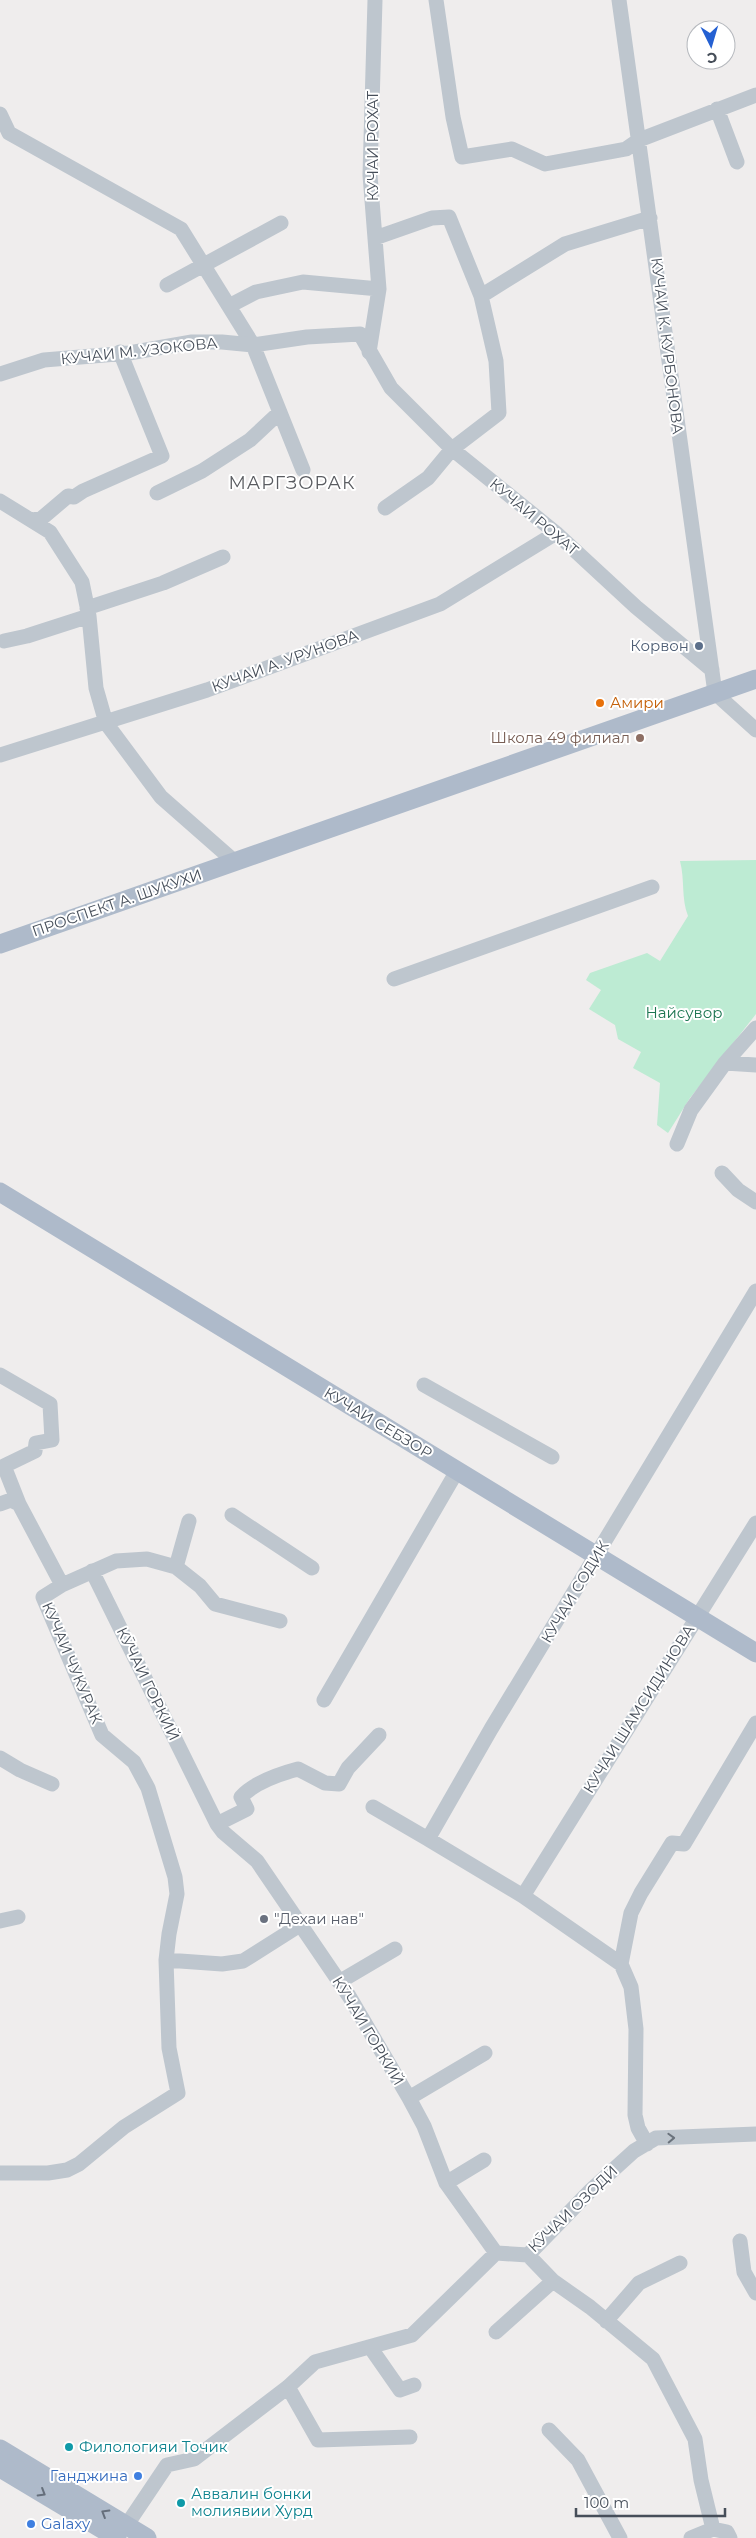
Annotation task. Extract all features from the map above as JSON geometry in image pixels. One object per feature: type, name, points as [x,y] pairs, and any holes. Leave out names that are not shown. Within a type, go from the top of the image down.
[{"type":"main road","name":"ПРОСПЕКТ А. ШУКУХИ","points":[[0,944],[756,678]]},
{"type":"main road","name":"КУЧАИ СЕБЗОР","points":[[0,1192],[756,1653]]},
{"type":"main road","points":[[0,2450],[122,2532]]},
{"type":"main road","points":[[0,2468],[122,2532],[147,2538]]},
{"type":"street","name":"КУЧАИ РОХАТ","points":[[375,0],[370,175],[378,289],[367,347],[390,388],[452,449],[556,533],[636,607],[712,670]]},
{"type":"street","points":[[436,0],[453,117],[462,157],[512,149],[545,164],[626,149],[639,140],[756,95]]},
{"type":"street","name":"КУЧАИ К. КУРБОНОВА","points":[[619,0],[715,693]]},
{"type":"street","points":[[717,109],[737,162]]},
{"type":"street","points":[[0,114],[9,132],[181,229],[253,345],[303,470]]},
{"type":"street","points":[[375,238],[432,218],[449,217],[481,296],[496,360],[499,413],[452,449],[428,478],[385,508]]},
{"type":"street","points":[[481,296],[565,244],[650,218]]},
{"type":"street","points":[[167,286],[203,264],[281,223]]},
{"type":"street","points":[[230,306],[256,292],[303,282],[378,289]]},
{"type":"street","name":"КУЧАИ М. УЗОКОВА","points":[[0,374],[44,360],[192,342],[253,345],[307,337],[360,334],[367,347]]},
{"type":"street","points":[[32,520],[42,518],[68,496],[74,497],[162,456],[120,352]]},
{"type":"street","points":[[157,493],[202,471],[250,440],[280,412]]},
{"type":"street","points":[[0,500],[50,532],[82,582],[88,612],[96,688],[106,723],[161,797],[235,862]]},
{"type":"street","name":"КУЧАИ А. УРУНОВА","points":[[0,755],[207,690],[440,604],[556,533]]},
{"type":"street","points":[[4,641],[27,636],[163,583],[223,557]]},
{"type":"street","points":[[715,693],[756,730]]},
{"type":"street","points":[[394,979],[652,887]]},
{"type":"street","points":[[677,1144],[691,1110],[725,1063],[756,1028]]},
{"type":"street","points":[[725,1063],[756,1065]]},
{"type":"street","points":[[722,1172],[738,1190],[756,1202]]},
{"type":"street","name":"КУЧАИ СОДИК","points":[[428,1839],[492,1729],[756,1292]]},
{"type":"street","points":[[0,1375],[50,1404],[52,1440],[36,1443],[35,1451],[4,1466],[19,1504],[62,1585],[116,1562],[147,1560],[176,1566],[200,1586],[215,1604],[280,1621]]},
{"type":"street","points":[[424,1384],[552,1457]]},
{"type":"street","points":[[324,1700],[457,1471]]},
{"type":"street","points":[[0,1504],[11,1500],[19,1504]]},
{"type":"street","points":[[232,1515],[312,1568]]},
{"type":"street","points":[[176,1566],[189,1521]]},
{"type":"street","name":"КУЧАИ ШАМСИДИНОВА","points":[[523,1896],[756,1523]]},
{"type":"street","name":"КӮЧАИ ГОРКИЙ","points":[[92,1571],[217,1824],[223,1832],[257,1861],[339,1982],[410,2098],[424,2126],[446,2183],[496,2253]]},
{"type":"street","name":"КУЧАИ ЧУКУРАК","points":[[0,2172],[19,2174],[67,2170],[79,2164],[124,2126],[178,2093],[169,2048],[166,1960],[168,1934],[177,1894],[175,1877],[148,1788],[134,1762],[102,1735],[43,1597],[62,1585]]},
{"type":"street","points":[[621,1964],[632,1913],[641,1893],[672,1843],[684,1844],[756,1723]]},
{"type":"street","points":[[217,1824],[247,1809],[241,1797],[248,1789],[281,1774],[298,1769],[325,1783],[339,1784],[348,1768],[379,1735]]},
{"type":"street","points":[[0,1758],[20,1770],[52,1784]]},
{"type":"street","points":[[373,1807],[523,1896],[621,1964],[631,1987],[636,2029],[635,2115],[638,2128],[647,2144]]},
{"type":"street","points":[[0,1921],[18,1917]]},
{"type":"street","points":[[166,1960],[222,1964],[243,1961],[300,1925]]},
{"type":"street","points":[[339,1982],[395,1949]]},
{"type":"street","points":[[410,2098],[485,2053]]},
{"type":"street","name":"КӮЧАИ ОЗОДӢ","points":[[496,2253],[528,2255],[591,2190],[634,2152],[656,2138],[756,2134]]},
{"type":"street","points":[[446,2183],[484,2160]]},
{"type":"street","points":[[740,2241],[744,2272],[756,2293]]},
{"type":"street","points":[[122,2532],[167,2465],[194,2459],[288,2387],[315,2362],[412,2335],[496,2253]]},
{"type":"street","points":[[528,2255],[553,2281],[652,2359],[696,2439],[701,2480],[712,2529]]},
{"type":"street","points":[[606,2321],[639,2283],[680,2263]]},
{"type":"street","points":[[496,2332],[553,2281]]},
{"type":"street","points":[[370,2347],[400,2390],[414,2385]]},
{"type":"street","points":[[288,2387],[318,2440],[410,2437]]},
{"type":"street","points":[[549,2430],[578,2460],[620,2538]]},
{"type":"street","points":[[691,2538],[712,2529],[727,2532],[730,2538]]},
{"type":"green space","name":"Найсувор","points":[[756,860],[756,1014],[690,1098],[668,1133],[657,1125],[660,1083],[633,1068],[641,1052],[618,1039],[615,1025],[589,1009],[601,990],[586,980],[590,973],[647,953],[660,961],[688,916],[684,902],[680,861]]},
{"type":"place","name":"Корвон","points":[[699,646]]},
{"type":"place","name":"Амири","points":[[600,703]]},
{"type":"place","name":"Школа 49 филиал","points":[[640,738]]},
{"type":"place","name":"\"Дехаи нав\"","points":[[264,1919]]},
{"type":"place","name":"Филологияи Точик","points":[[69,2447]]},
{"type":"place","name":"Ганджина","points":[[138,2476]]},
{"type":"place","name":"Аввалин бонки молиявии Хурд","points":[[181,2503]]},
{"type":"place","name":"Galaxy","points":[[31,2524]]},
{"type":"district","name":"МАРГЗОРАК","points":[[292,483]]}]
